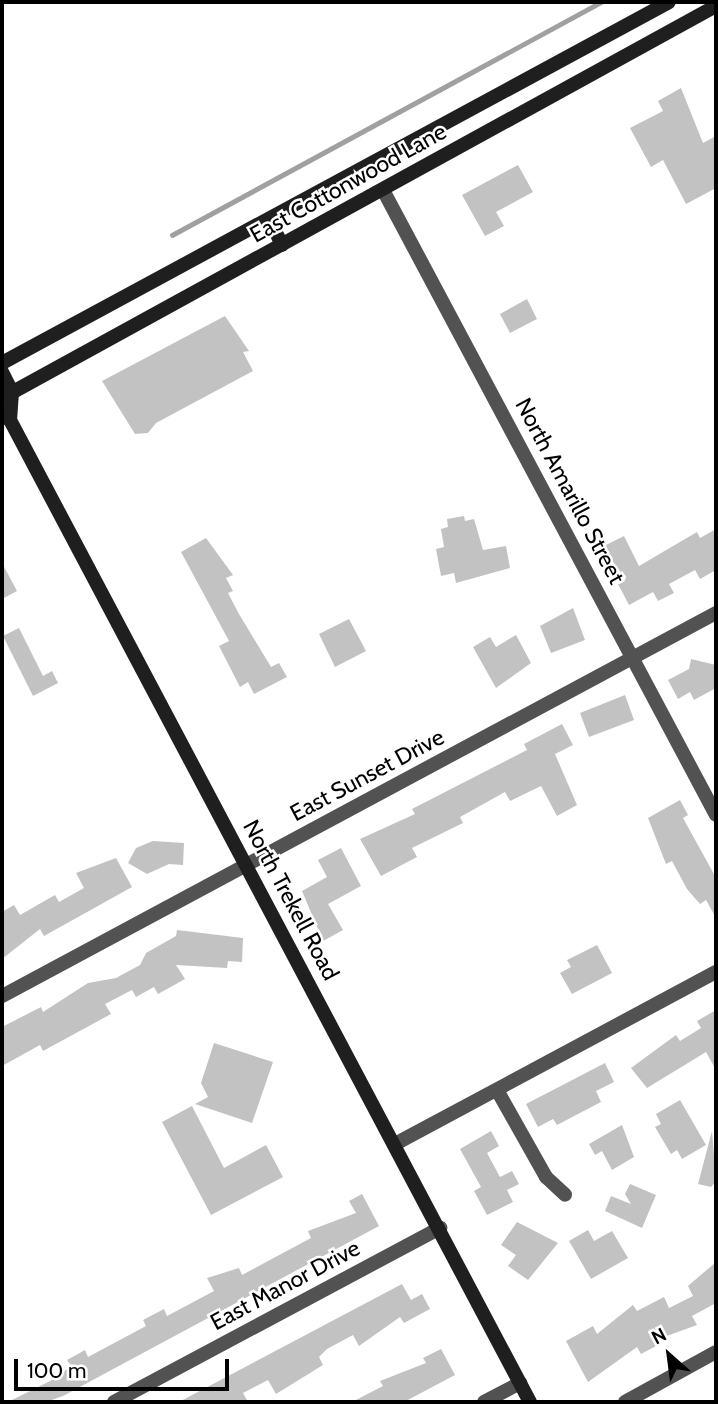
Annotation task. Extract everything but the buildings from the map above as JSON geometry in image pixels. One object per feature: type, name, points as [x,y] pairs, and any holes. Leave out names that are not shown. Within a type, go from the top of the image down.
[{"type":"main road","name":"East Cottonwood Lane","points":[[2,363],[669,2]]},
{"type":"main road","name":"East Cottonwood Lane","points":[[7,395],[716,6]]},
{"type":"main road","points":[[269,219],[282,245]]},
{"type":"main road","points":[[2,372],[7,395]]},
{"type":"main road","name":"North Trekell Road","points":[[7,395],[6,417],[440,1228],[530,1402]]},
{"type":"street","name":"North Amarillo Street","points":[[383,190],[716,815]]},
{"type":"street","name":"East Sunset Drive","points":[[2,996],[716,613]]},
{"type":"street","points":[[395,1144],[716,972]]},
{"type":"street","points":[[497,1090],[546,1177],[565,1195]]},
{"type":"street","name":"East Manor Drive","points":[[114,1402],[440,1228]]},
{"type":"street","points":[[625,1402],[716,1352]]},
{"type":"street","points":[[484,1402],[520,1383]]},
{"type":"waterway","points":[[172,235],[602,2]]}]
